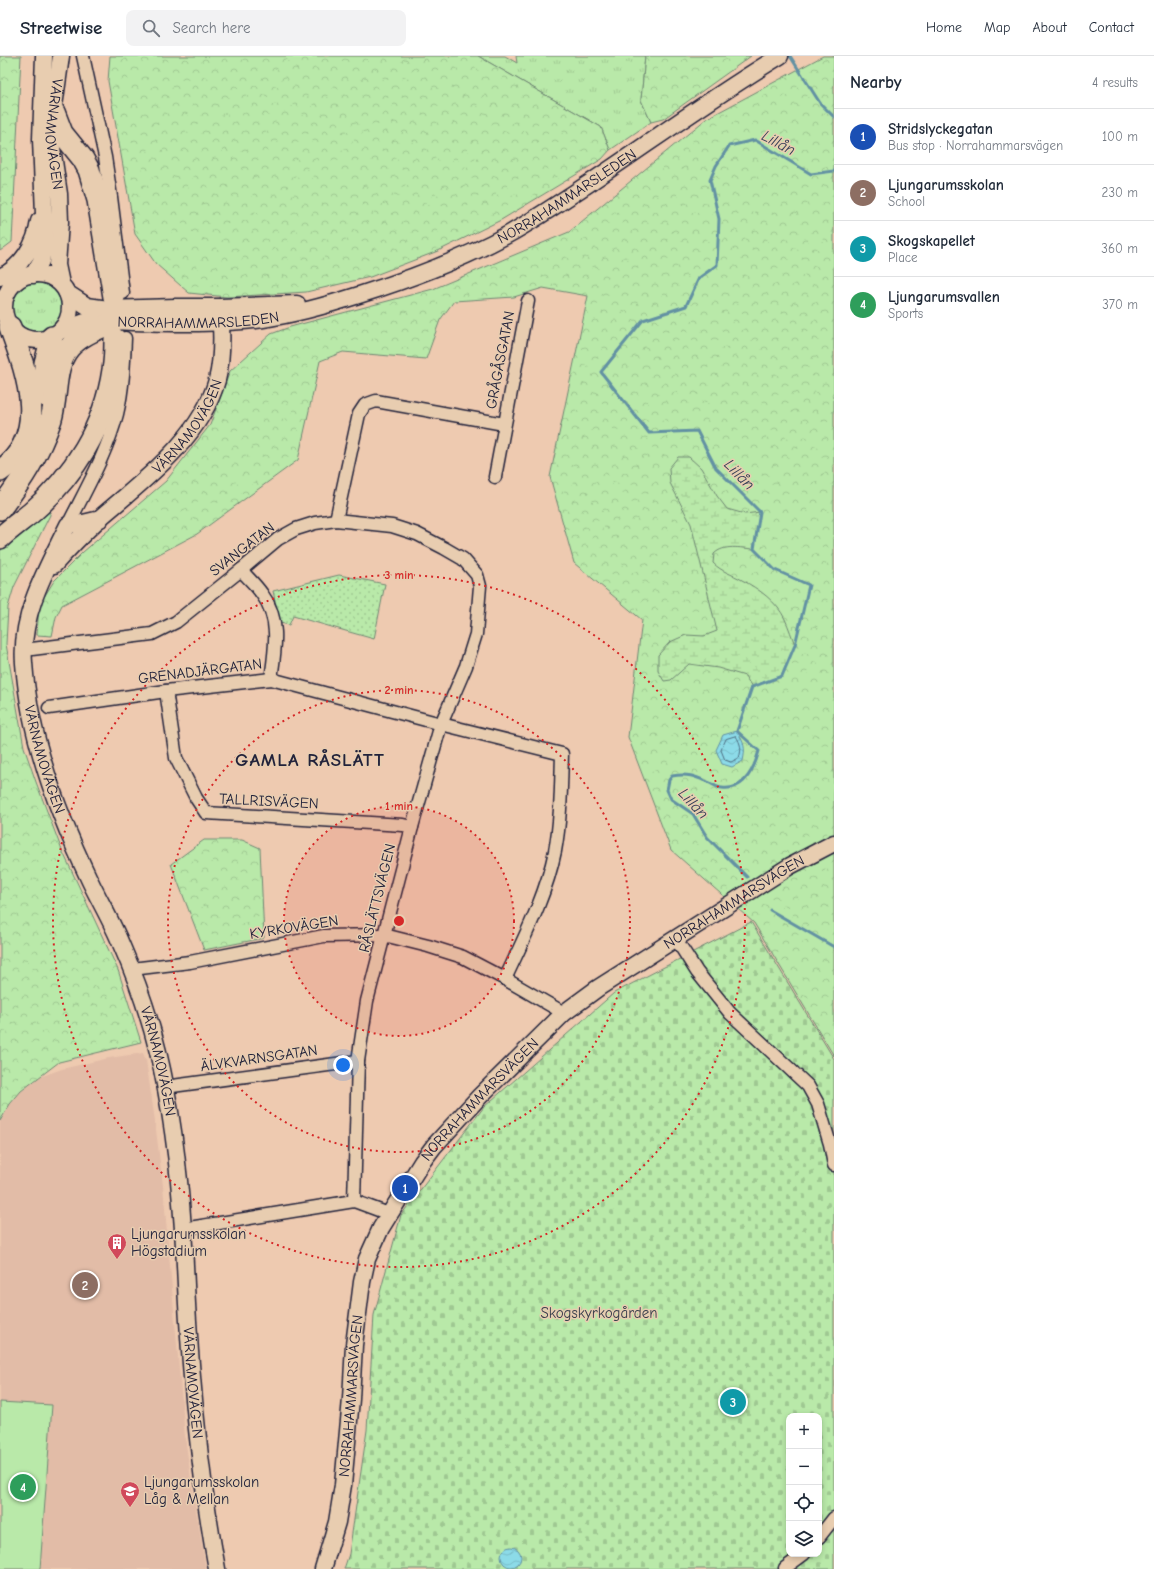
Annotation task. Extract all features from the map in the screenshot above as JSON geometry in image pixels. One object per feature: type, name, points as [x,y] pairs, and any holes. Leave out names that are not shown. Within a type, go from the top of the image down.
[{"type":"highway","points":[[54,112],[62,133],[83,160],[94,184],[119,296]]},
{"type":"highway","points":[[0,471],[8,466],[25,443],[30,427],[31,412],[29,383],[6,323]]},
{"type":"highway","points":[[0,509],[29,468],[45,435],[51,417],[58,374],[64,356],[69,348],[78,340],[118,333],[114,369],[108,396],[101,418],[86,449],[71,472],[52,493],[32,512],[0,538]]},
{"type":"highway","points":[[45,435],[45,363],[56,334]]},
{"type":"street","name":"VÄRNAMOVÄGEN","points":[[33,275],[41,261],[45,240],[41,139],[44,56]]},
{"type":"street","name":"VÄRNAMOVÄGEN","points":[[61,56],[50,135],[59,194],[60,222],[57,265],[64,289]]},
{"type":"street","points":[[83,56],[105,157],[112,204],[119,296]]},
{"type":"street","name":"NORRAHAMMARSLEDEN","points":[[56,334],[85,322],[118,333],[221,315],[336,302],[404,280],[474,251],[509,234],[556,205],[708,101],[773,60]]},
{"type":"street","points":[[0,277],[22,260],[29,251],[35,239],[38,226],[42,184]]},
{"type":"street","points":[[33,275],[43,275],[53,278],[64,289],[70,303],[70,313],[66,323],[56,334],[43,340],[34,340],[25,338],[6,323],[5,303],[8,292],[7,286],[23,278],[33,275]]},
{"type":"street","name":"NORRAHAMMARSLEDEN","points":[[64,289],[87,306],[108,309],[176,307],[221,315]]},
{"type":"street","name":"GRÅGÅSGATAN","points":[[495,478],[528,301]]},
{"type":"street","name":"VÄRNAMOVÄGEN","points":[[43,576],[100,518],[150,476],[176,450],[197,421],[211,396],[217,381],[220,358],[221,315]]},
{"type":"street","points":[[68,525],[91,479],[112,430],[120,397],[118,333]]},
{"type":"street","points":[[336,520],[359,414],[365,405],[376,401],[504,424]]},
{"type":"street","name":"VÄRNAMOVÄGEN","points":[[100,518],[83,523],[68,525],[43,576],[33,602],[24,650],[28,698],[38,744],[61,811],[83,866],[132,969],[155,1041],[165,1087],[174,1139],[183,1229],[188,1318],[198,1437],[207,1510],[217,1569]]},
{"type":"street","name":"SVANGATAN","points":[[24,650],[152,634],[162,630],[176,622],[278,539],[296,529],[336,520],[392,526],[417,534],[463,559],[477,575]]},
{"type":"street","points":[[241,570],[263,594],[274,620],[276,634],[271,679]]},
{"type":"street","name":"RÅSLÄTTSVÄGEN","points":[[354,1202],[358,1061],[368,1001],[412,828],[441,724],[466,666],[476,634],[480,586],[477,575]]},
{"type":"street","name":"GRENADJÄRGATAN","points":[[49,708],[166,691],[271,679],[562,754],[561,803],[555,852],[541,899],[505,979]]},
{"type":"street","name":"TALLRISVÄGEN","points":[[166,691],[176,758],[199,803],[206,813],[402,825],[412,828]]},
{"type":"street","name":"NORRAHAMMARSVÄGEN","points":[[323,1569],[337,1522],[343,1485],[351,1399],[354,1345],[362,1282],[373,1244],[409,1181],[434,1146],[522,1054],[564,1013],[598,988],[790,866],[834,843]]},
{"type":"street","name":"KYRKOVÄGEN","points":[[132,969],[190,962],[324,936],[384,935],[428,946],[463,957],[564,1013]]},
{"type":"street","points":[[676,939],[697,972],[730,1013],[808,1086],[818,1104],[830,1144],[834,1165]]},
{"type":"street","name":"ÄLVKVARNSGATAN","points":[[165,1087],[358,1061]]},
{"type":"street","points":[[183,1229],[354,1202],[389,1214]]},
{"type":"street","points":[[822,1533],[834,1518]]},
{"type":"street","points":[[785,1568],[800,1557]]},
{"type":"shaded area","points":[[143,1053],[146,1060],[163,1186],[185,1437],[206,1569],[0,1569],[0,1121],[9,1104],[20,1091],[37,1078],[62,1069],[109,1058]]},
{"type":"green space","points":[[0,56],[21,56],[12,242],[0,251]]},
{"type":"green space","points":[[110,56],[478,56],[601,127],[610,150],[602,159],[501,220],[438,251],[370,277],[306,292],[227,297],[189,293],[156,264],[135,234],[108,81]]},
{"type":"green space","points":[[478,56],[505,56],[517,63],[516,56],[645,56],[641,100],[651,122],[610,150],[601,127]]},
{"type":"green space","points":[[645,56],[751,56],[663,119],[651,122],[641,100]]},
{"type":"green space","points":[[823,56],[834,56],[834,1056],[754,923],[671,850],[628,737],[642,620],[574,563],[550,477],[588,296],[543,288],[514,297],[454,301],[440,320],[426,359],[343,352],[320,361],[298,460],[197,534],[62,605],[56,617],[52,636],[37,635],[39,605],[54,581],[83,552],[166,481],[210,425],[230,371],[271,334],[290,327],[433,289],[569,232],[706,119]]},
{"type":"green space","points":[[32,282],[42,282],[52,286],[59,293],[63,303],[63,313],[59,323],[52,330],[42,334],[32,334],[22,330],[15,323],[11,313],[11,303],[15,293],[22,286]]},
{"type":"green space","points":[[678,457],[689,457],[701,468],[717,496],[727,509],[745,514],[760,512],[754,549],[732,547],[722,549],[714,554],[713,563],[720,569],[761,592],[782,613],[795,645],[782,676],[752,687],[745,676],[718,668],[689,664],[671,680],[664,681],[658,671],[658,655],[670,642],[686,635],[704,636],[717,631],[691,524],[670,483],[669,468]]},
{"type":"green space","points":[[50,507],[50,515],[14,587],[8,607],[6,644],[24,747],[61,848],[118,970],[141,1042],[59,1062],[21,1091],[10,1104],[0,1121],[0,551]]},
{"type":"green space","points":[[339,575],[385,584],[374,639],[293,616],[289,625],[280,623],[273,591]]},
{"type":"green space","points":[[204,840],[242,840],[260,848],[264,938],[204,950],[171,864]]},
{"type":"green space","name":"Skogskyrkogården","points":[[751,922],[834,1059],[834,1569],[344,1569],[349,1554],[367,1430],[374,1315],[401,1215],[484,1107],[614,993]]},
{"type":"green space","points":[[0,1402],[52,1405],[40,1569],[0,1569]]},
{"type":"water","points":[[737,731],[744,745],[744,756],[743,761],[732,767],[722,764],[716,750],[723,735]]},
{"type":"water","points":[[511,1547],[518,1550],[521,1557],[518,1564],[511,1567],[504,1564],[501,1557],[504,1550]]},
{"type":"waterway","name":"Lillån","points":[[790,56],[820,103],[834,117]]},
{"type":"waterway","name":"Lillån","points":[[747,877],[707,837],[693,814],[671,799],[667,790],[669,780],[672,776],[688,775],[701,779],[719,788],[730,788],[736,786],[747,777],[754,765],[759,751],[737,731],[752,687],[782,676],[795,645],[809,585],[775,570],[754,549],[760,512],[716,468],[697,431],[649,433],[601,372],[643,320],[686,306],[699,278],[717,265],[719,219],[710,180],[716,166],[729,146],[755,140],[811,174],[834,171]]},
{"type":"waterway","name":"Lillån","points":[[770,910],[834,947]]},
{"type":"place","name":"Stridslyckegatan","points":[[405,1188]]},
{"type":"place","name":"Ljungarumsskolan Högstadium","points":[[117,1260]]},
{"type":"place","name":"Ljungarumsskolan","points":[[85,1285]]},
{"type":"place","name":"Skogskapellet","points":[[733,1402]]},
{"type":"place","name":"Ljungarumsvallen","points":[[23,1487]]},
{"type":"place","name":"Ljungarumsskolan Låg & Mellan","points":[[130,1508]]},
{"type":"district","name":"GAMLA RÅSLÄTT","points":[[310,759]]}]
